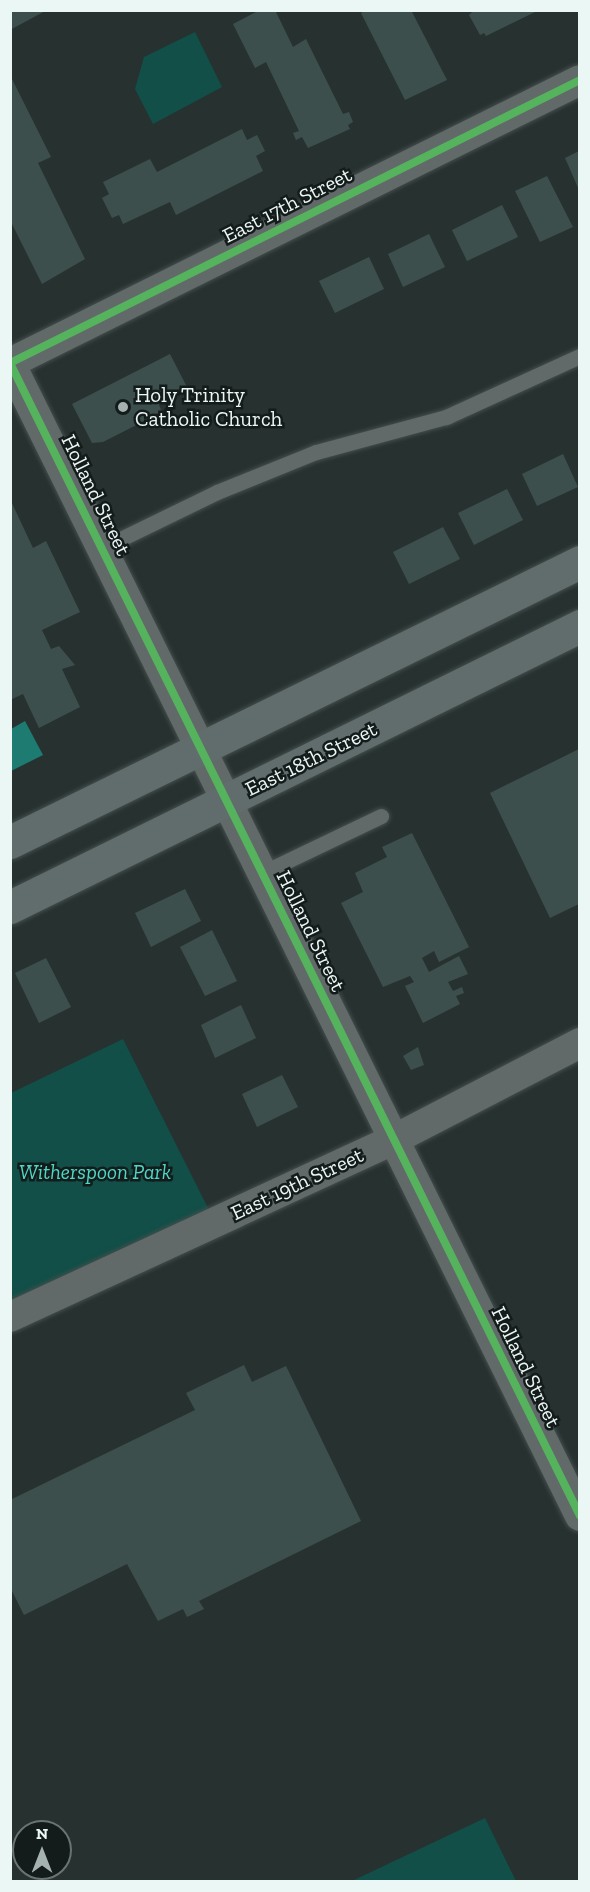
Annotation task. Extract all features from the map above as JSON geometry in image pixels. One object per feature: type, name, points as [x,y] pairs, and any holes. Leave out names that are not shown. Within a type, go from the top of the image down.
[{"type":"main road","points":[[10,842],[579,562]]},
{"type":"main road","name":"East 18th Street","points":[[10,907],[579,626]]},
{"type":"street","name":"East 17th Street","points":[[11,363],[579,80]]},
{"type":"street","name":"Holland Street","points":[[11,363],[579,1516]]},
{"type":"street","name":"East 19th Street","points":[[10,1317],[393,1140],[579,1043]]},
{"type":"lane","points":[[102,549],[217,492],[315,452],[446,417],[579,356]]},
{"type":"lane","points":[[262,873],[381,816]]},
{"type":"green space","points":[[195,32],[222,87],[153,124],[135,89],[144,57]]},
{"type":"green space","name":"Witherspoon Park","points":[[123,1039],[210,1212],[11,1302],[11,1093]]},
{"type":"green space","points":[[485,1818],[516,1881],[352,1881]]},
{"type":"shaded area","points":[[25,721],[43,755],[11,771],[11,729]]},
{"type":"building","points":[[10,10],[47,10],[10,30]]},
{"type":"building","points":[[260,10],[275,10],[293,47],[306,39],[343,114],[349,112],[353,122],[348,125],[350,129],[308,148],[302,137],[296,140],[293,133],[299,131],[266,62],[255,68],[233,24]]},
{"type":"building","points":[[367,10],[411,10],[447,80],[405,100],[361,13]]},
{"type":"building","points":[[474,10],[539,10],[486,36],[484,33],[480,35],[469,15]]},
{"type":"building","points":[[10,75],[51,157],[38,163],[85,259],[42,284],[10,220]]},
{"type":"building","points":[[242,129],[247,140],[257,135],[265,151],[256,156],[263,171],[176,215],[170,202],[123,224],[119,215],[112,218],[102,198],[109,194],[103,182],[150,159],[157,172]]},
{"type":"building","points":[[579,151],[579,190],[565,158]]},
{"type":"building","points":[[547,176],[573,227],[540,242],[515,191]]},
{"type":"building","points":[[502,205],[518,237],[467,261],[452,230]]},
{"type":"building","points":[[429,234],[445,267],[403,287],[388,254]]},
{"type":"building","points":[[369,257],[384,289],[335,313],[319,281]]},
{"type":"building","points":[[170,354],[188,389],[159,405],[162,412],[103,442],[92,443],[72,404]]},
{"type":"building","points":[[563,454],[578,487],[537,506],[522,474]]},
{"type":"building","points":[[507,489],[523,520],[474,545],[458,513]]},
{"type":"building","points":[[10,499],[33,548],[46,541],[80,612],[42,630],[51,649],[59,646],[75,665],[62,669],[80,707],[39,728],[23,694],[10,700]]},
{"type":"building","points":[[443,527],[460,559],[409,584],[393,552]]},
{"type":"building","points":[[579,749],[579,904],[550,918],[490,793]]},
{"type":"building","points":[[412,833],[469,947],[439,962],[434,951],[422,958],[429,972],[459,956],[468,974],[448,982],[453,991],[462,987],[464,993],[456,996],[460,1004],[423,1023],[405,986],[414,982],[410,976],[383,987],[341,903],[363,892],[355,873],[387,857],[382,847]]},
{"type":"building","points":[[185,889],[201,921],[151,947],[135,913]]},
{"type":"building","points":[[212,930],[237,981],[205,996],[180,947]]},
{"type":"building","points":[[46,958],[71,1007],[39,1023],[15,973]]},
{"type":"building","points":[[241,1005],[256,1038],[215,1058],[201,1025]]},
{"type":"building","points":[[418,1047],[424,1065],[411,1070],[403,1056]]},
{"type":"building","points":[[282,1075],[298,1107],[257,1127],[242,1094]]},
{"type":"building","points":[[244,1365],[252,1382],[286,1366],[361,1521],[199,1601],[204,1609],[187,1617],[183,1609],[158,1621],[127,1564],[24,1615],[10,1587],[10,1500],[195,1410],[186,1393]]},
{"type":"cycle path","points":[[10,363],[580,80]]},
{"type":"cycle path","points":[[10,363],[580,1516]]},
{"type":"place","name":"Holy Trinity Catholic Church","points":[[123,407]]}]
